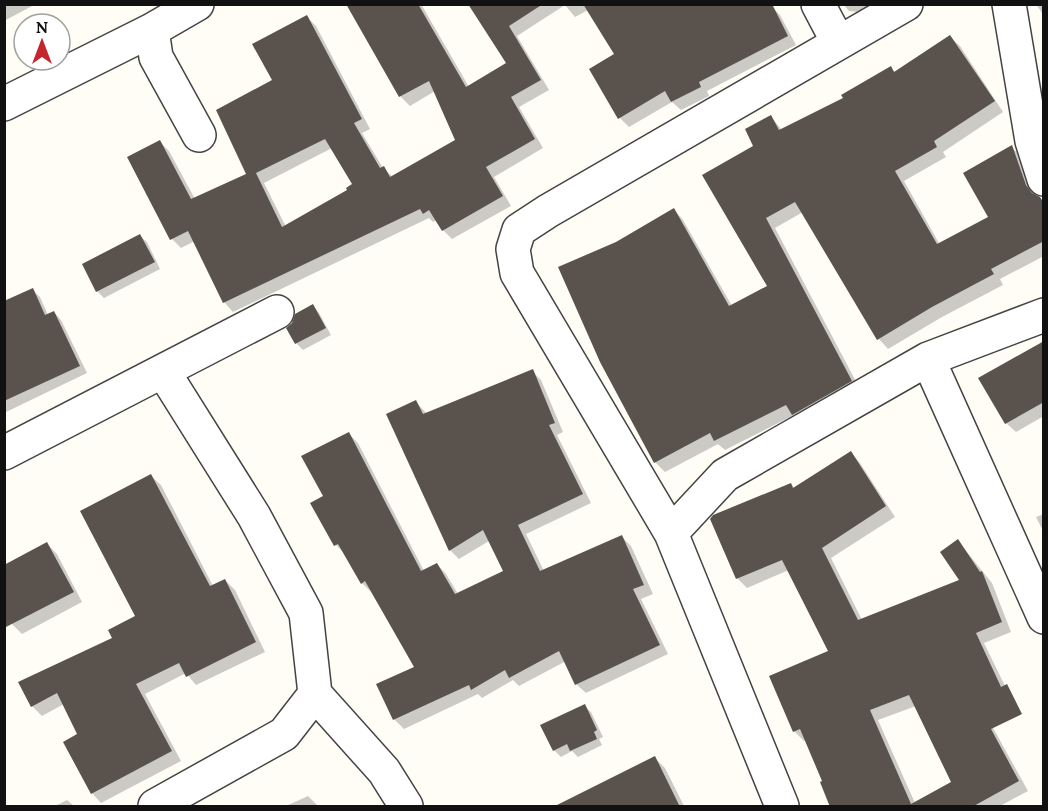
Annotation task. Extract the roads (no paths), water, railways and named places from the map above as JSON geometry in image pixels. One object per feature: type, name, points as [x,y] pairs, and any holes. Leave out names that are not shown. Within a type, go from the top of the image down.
[{"type":"street","points":[[4,104],[152,30],[197,4]]},
{"type":"street","points":[[818,4],[838,42]]},
{"type":"street","points":[[782,807],[671,533],[516,273],[513,249],[519,230],[548,211],[906,4]]},
{"type":"street","points":[[1009,4],[1032,141],[1044,179]]},
{"type":"street","points":[[152,30],[156,57],[199,135]]},
{"type":"street","points":[[4,453],[277,312]]},
{"type":"street","points":[[671,533],[725,475],[928,359],[1044,315]]},
{"type":"street","points":[[928,359],[1044,616]]},
{"type":"street","points":[[163,370],[254,516],[306,614],[315,694],[384,771],[406,807]]},
{"type":"street","points":[[155,807],[284,734],[315,694]]}]
